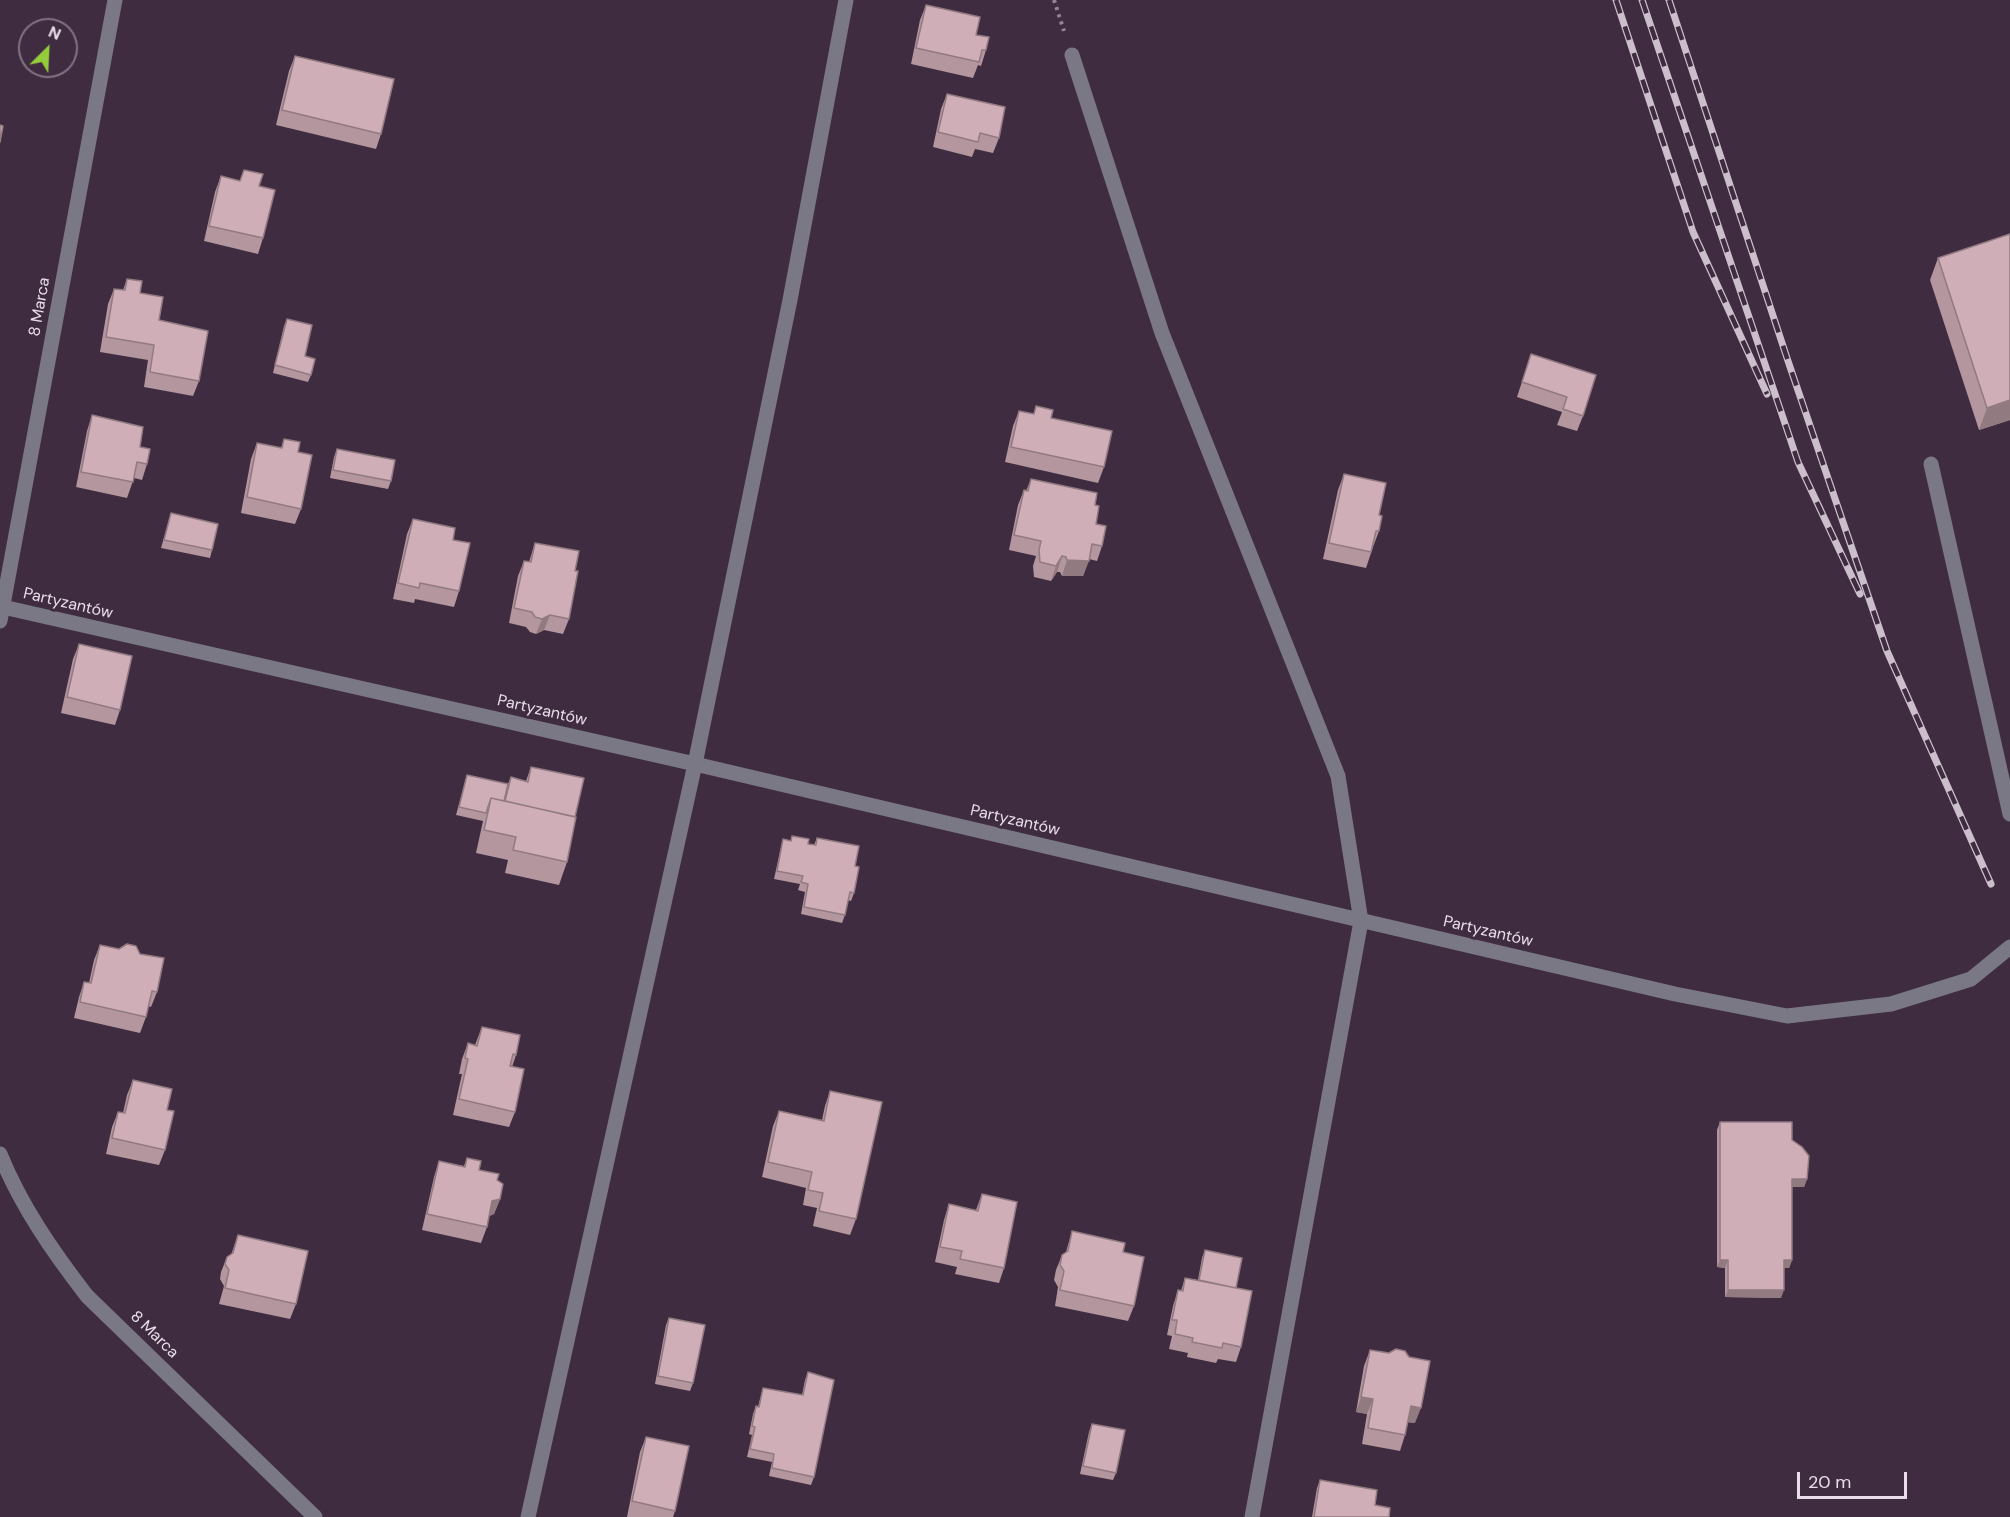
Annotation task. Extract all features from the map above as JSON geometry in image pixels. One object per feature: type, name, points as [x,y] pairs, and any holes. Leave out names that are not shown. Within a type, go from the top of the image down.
[{"type":"street","name":"8 Marca","points":[[1,614],[116,0]]},
{"type":"street","points":[[528,1517],[695,764],[790,300],[846,0]]},
{"type":"street","points":[[1072,55],[1162,333],[1338,776],[1361,921],[1252,1517]]},
{"type":"street","points":[[1931,465],[2010,814]]},
{"type":"street","name":"Partyzantów","points":[[1,614],[695,764],[1675,994],[1787,1016],[1891,1004],[1971,979],[2010,947]]},
{"type":"street","name":"8 Marca","points":[[0,1154],[35,1223],[87,1296],[315,1517]]},
{"type":"path","points":[[1054,0],[1072,55]]},
{"type":"building","points":[[926,5],[980,17],[976,35],[989,37],[986,50],[982,50],[979,62],[916,48]]},
{"type":"building","points":[[295,56],[394,79],[381,134],[282,110]]},
{"type":"building","points":[[947,94],[1005,107],[999,138],[980,133],[978,142],[938,132]]},
{"type":"building","points":[[0,125],[3,126],[0,142]]},
{"type":"building","points":[[244,170],[263,174],[259,186],[275,190],[263,238],[209,226],[221,176],[240,181]]},
{"type":"building","points":[[2010,234],[2010,400],[1987,408],[1938,258]]},
{"type":"building","points":[[127,279],[142,281],[140,293],[163,297],[159,320],[208,331],[199,381],[150,372],[154,345],[106,337],[114,289],[125,290]]},
{"type":"building","points":[[287,319],[312,325],[305,356],[315,359],[311,375],[275,365]]},
{"type":"building","points":[[1531,354],[1596,375],[1583,416],[1563,409],[1567,397],[1522,382]]},
{"type":"building","points":[[1036,406],[1053,410],[1051,418],[1112,431],[1104,467],[1011,447],[1019,411],[1034,414]]},
{"type":"building","points":[[92,415],[143,427],[140,447],[150,449],[147,464],[137,462],[133,482],[81,472]]},
{"type":"building","points":[[284,439],[300,442],[298,452],[312,455],[301,509],[247,497],[257,443],[282,448]]},
{"type":"building","points":[[337,449],[395,460],[391,481],[333,470]]},
{"type":"building","points":[[1344,474],[1386,483],[1379,515],[1382,516],[1379,531],[1376,531],[1371,552],[1329,543]]},
{"type":"building","points":[[1031,479],[1097,493],[1095,505],[1099,506],[1096,524],[1106,526],[1102,546],[1092,544],[1089,561],[1067,560],[1062,556],[1056,566],[1040,562],[1041,541],[1014,535],[1024,490],[1028,491]]},
{"type":"building","points":[[171,513],[218,524],[212,550],[164,540]]},
{"type":"building","points":[[413,519],[455,528],[453,540],[470,543],[459,591],[420,583],[419,588],[398,583]]},
{"type":"building","points":[[535,543],[579,551],[575,571],[578,571],[569,619],[550,615],[542,619],[535,617],[532,612],[514,608],[524,561],[531,562]]},
{"type":"building","points":[[79,644],[132,656],[120,710],[67,697]]},
{"type":"building","points":[[531,767],[584,778],[575,817],[505,801],[511,777],[528,782]]},
{"type":"building","points":[[467,775],[508,784],[504,801],[491,798],[486,813],[459,807]]},
{"type":"building","points":[[491,798],[576,817],[567,862],[513,850],[516,837],[484,830]]},
{"type":"building","points":[[792,836],[809,839],[808,844],[816,845],[817,838],[859,846],[855,866],[859,867],[854,893],[850,892],[845,915],[804,907],[808,884],[801,882],[803,876],[777,871],[783,839],[791,841]]},
{"type":"building","points":[[127,944],[136,946],[140,954],[164,958],[157,992],[152,991],[146,1017],[80,1002],[84,982],[91,983],[100,945],[119,949]]},
{"type":"building","points":[[482,1027],[520,1035],[516,1055],[513,1054],[510,1066],[524,1069],[515,1112],[459,1099],[468,1059],[465,1058],[468,1043],[477,1046]]},
{"type":"building","points":[[133,1080],[172,1089],[167,1110],[174,1111],[165,1150],[112,1138],[118,1112],[125,1113]]},
{"type":"building","points":[[830,1091],[882,1102],[856,1219],[819,1211],[823,1193],[808,1190],[812,1172],[768,1162],[779,1111],[824,1121]]},
{"type":"building","points":[[1720,1122],[1792,1122],[1792,1140],[1809,1156],[1807,1179],[1792,1179],[1792,1260],[1784,1260],[1784,1290],[1728,1290],[1728,1260],[1720,1260]]},
{"type":"building","points":[[467,1158],[481,1161],[479,1170],[499,1174],[497,1180],[503,1184],[500,1199],[492,1201],[487,1227],[427,1214],[439,1161],[465,1167]]},
{"type":"building","points":[[982,1194],[1017,1202],[1004,1268],[960,1259],[962,1251],[940,1247],[949,1204],[978,1211]]},
{"type":"building","points":[[1072,1231],[1125,1243],[1123,1252],[1144,1257],[1134,1306],[1060,1290],[1064,1271],[1060,1265],[1062,1255],[1068,1251]]},
{"type":"building","points":[[238,1235],[308,1251],[296,1304],[225,1288],[229,1270],[225,1264],[227,1257],[233,1253]]},
{"type":"building","points":[[1205,1250],[1242,1258],[1236,1288],[1199,1280]]},
{"type":"building","points":[[1185,1278],[1252,1291],[1241,1347],[1223,1343],[1222,1348],[1192,1342],[1193,1338],[1175,1334],[1177,1320],[1172,1320],[1178,1290],[1183,1291]]},
{"type":"building","points":[[669,1318],[705,1325],[693,1383],[658,1376]]},
{"type":"building","points":[[1396,1349],[1405,1351],[1409,1357],[1430,1361],[1421,1408],[1411,1406],[1405,1435],[1368,1428],[1373,1399],[1361,1397],[1370,1350],[1389,1353]]},
{"type":"building","points":[[808,1372],[834,1380],[814,1477],[772,1468],[774,1454],[750,1449],[755,1427],[752,1426],[756,1406],[759,1407],[763,1388],[803,1395]]},
{"type":"building","points":[[1092,1424],[1125,1430],[1116,1473],[1083,1466]]},
{"type":"building","points":[[646,1437],[689,1446],[675,1511],[632,1501]]},
{"type":"building","points":[[1320,1480],[1377,1490],[1375,1505],[1390,1508],[1389,1517],[1314,1517]]},
{"type":"railway","points":[[1616,0],[1693,232],[1767,394]]},
{"type":"railway","points":[[1642,0],[1798,462],[1860,594]]},
{"type":"railway","points":[[1669,0],[1887,651],[1991,884]]}]
